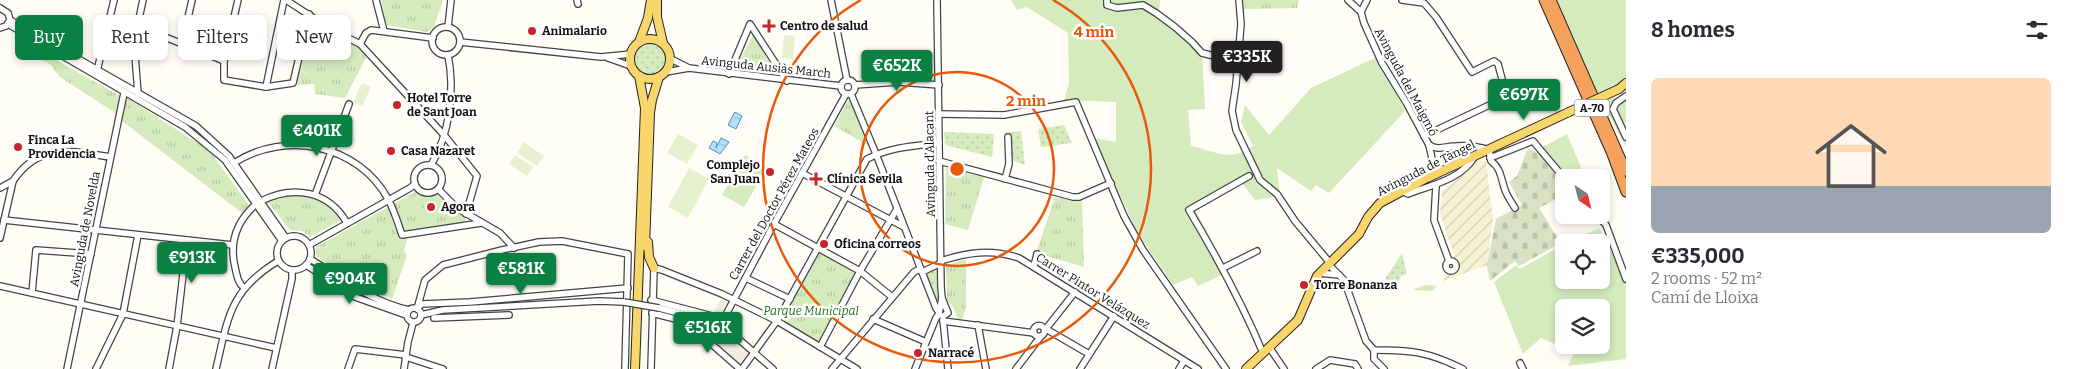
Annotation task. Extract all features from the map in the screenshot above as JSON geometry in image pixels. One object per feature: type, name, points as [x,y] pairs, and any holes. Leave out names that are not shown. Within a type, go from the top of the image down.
[{"type":"highway","name":"A-70","points":[[1544,0],[1612,154],[1626,192]]},
{"type":"highway","name":"A-70","points":[[1551,0],[1626,171]]},
{"type":"main road","points":[[635,369],[645,108],[639,76],[631,66],[631,54],[639,42],[648,18],[651,0]]},
{"type":"main road","points":[[657,0],[657,17],[663,43]]},
{"type":"main road","points":[[639,42],[654,39],[663,43],[669,50],[671,59],[666,72],[659,77],[651,80],[639,76]]},
{"type":"main road","points":[[640,369],[650,113],[659,77]]},
{"type":"main road","name":"Avinguda de Tàngel","points":[[1246,369],[1298,320],[1314,280],[1359,234],[1374,208],[1467,157],[1477,155],[1490,156],[1569,112],[1624,87]]},
{"type":"main road","points":[[647,212],[649,257],[654,268]]},
{"type":"street","points":[[96,71],[114,0]]},
{"type":"street","points":[[140,15],[143,0]]},
{"type":"street","points":[[189,15],[192,0]]},
{"type":"street","points":[[238,0],[224,61],[224,80],[266,87],[292,83],[308,14]]},
{"type":"street","points":[[266,87],[285,0],[329,28],[360,44],[444,135],[477,176],[466,214]]},
{"type":"street","points":[[376,0],[384,31]]},
{"type":"street","points":[[448,27],[452,0]]},
{"type":"street","points":[[831,0],[847,80]]},
{"type":"street","name":"Avinguda d'Alacant","points":[[936,0],[942,313]]},
{"type":"street","points":[[1108,0],[1108,4],[1117,8],[1143,6],[1175,27],[1202,53],[1238,62]]},
{"type":"street","points":[[1239,0],[1241,24],[1232,111],[1236,130],[1260,180],[1278,194],[1295,221],[1344,280],[1366,341],[1374,350],[1374,359],[1384,369]]},
{"type":"street","name":"Avinguda del Maigmó","points":[[1348,0],[1361,12],[1382,63],[1429,145],[1433,164],[1427,178]]},
{"type":"street","points":[[1361,12],[1367,0]]},
{"type":"street","points":[[1402,0],[1424,3],[1441,24],[1472,72],[1494,61],[1498,64],[1506,94],[1502,100],[1424,136]]},
{"type":"street","points":[[0,8],[8,13],[9,22]]},
{"type":"street","points":[[360,44],[366,33],[371,30],[380,16]]},
{"type":"street","points":[[9,22],[196,126],[222,148],[234,163],[284,239]]},
{"type":"street","points":[[0,28],[9,22]]},
{"type":"street","points":[[9,22],[124,93],[185,127],[211,146],[225,160],[259,202]]},
{"type":"street","points":[[729,74],[750,24],[787,81]]},
{"type":"street","points":[[448,27],[458,34],[460,42],[455,52],[448,55],[439,53],[436,50],[433,38],[440,29],[448,27]]},
{"type":"street","points":[[371,30],[433,38]]},
{"type":"street","points":[[460,42],[606,57],[631,54]]},
{"type":"street","points":[[438,190],[442,177],[438,169],[439,152],[450,105],[448,55]]},
{"type":"street","points":[[606,57],[631,66]]},
{"type":"street","name":"Avinguda Ausiàs March","points":[[671,59],[689,68],[841,86]]},
{"type":"street","points":[[135,60],[138,94]]},
{"type":"street","name":"Avinguda Ausiàs March","points":[[666,72],[689,68]]},
{"type":"street","points":[[847,80],[852,81],[855,85]]},
{"type":"street","points":[[847,80],[841,86],[842,90],[848,94],[876,154],[936,308],[960,323],[1034,333],[1042,336]]},
{"type":"street","points":[[855,85],[898,82],[938,85]]},
{"type":"street","points":[[848,94],[855,90],[855,85]]},
{"type":"street","name":"Avinguda de Novelda","points":[[67,369],[124,93]]},
{"type":"street","name":"Carrer del Doctor Pérez Mateos","points":[[721,324],[802,173],[848,94]]},
{"type":"street","points":[[1626,96],[1616,103],[1613,109],[1626,137]]},
{"type":"street","points":[[939,114],[1004,115],[1076,102],[1124,216],[1143,250],[1224,369]]},
{"type":"street","points":[[315,196],[349,104]]},
{"type":"street","points":[[1005,179],[1009,164],[1008,137]]},
{"type":"street","points":[[1490,156],[1533,141],[1556,169]]},
{"type":"street","points":[[652,313],[712,330],[707,340],[741,369],[777,321],[867,159],[876,154],[906,146],[939,143]]},
{"type":"street","points":[[234,163],[259,150],[279,145],[305,144],[331,150],[363,169],[375,181],[389,200],[402,235],[481,223]]},
{"type":"street","points":[[1429,145],[1436,149],[1472,146],[1490,156],[1501,176],[1505,190],[1516,208]]},
{"type":"street","points":[[1467,157],[1468,149],[1472,146]]},
{"type":"street","points":[[1432,154],[1458,148],[1467,157]]},
{"type":"street","points":[[0,238],[13,181],[33,161],[46,153],[64,150],[110,157]]},
{"type":"street","points":[[431,165],[439,152]]},
{"type":"street","points":[[1402,191],[1408,194],[1436,186],[1463,170],[1477,155]]},
{"type":"street","points":[[939,161],[1073,197],[1111,184]]},
{"type":"street","points":[[414,187],[414,178],[417,170],[423,166],[431,165],[438,169]]},
{"type":"street","points":[[802,173],[904,227]]},
{"type":"street","points":[[1249,176],[1189,210],[1245,310],[1263,353]]},
{"type":"street","points":[[0,188],[13,181]]},
{"type":"street","points":[[1436,186],[1434,220],[1449,261]]},
{"type":"street","points":[[414,187],[426,193],[438,190]]},
{"type":"street","points":[[309,245],[414,187]]},
{"type":"street","points":[[438,190],[466,214],[500,234],[514,248]]},
{"type":"street","points":[[244,288],[237,278],[234,262],[234,237],[243,218],[259,202],[280,192],[289,191],[315,196],[338,210],[347,223]]},
{"type":"street","points":[[820,347],[860,270],[897,209]]},
{"type":"street","points":[[4,220],[233,245]]},
{"type":"street","points":[[774,224],[860,270],[892,297]]},
{"type":"street","points":[[1605,224],[1626,278]]},
{"type":"street","points":[[96,369],[122,314],[138,235]]},
{"type":"street","points":[[299,237],[309,245],[311,252],[308,262],[300,270],[292,270],[282,266],[278,261],[277,251],[284,239],[299,237]]},
{"type":"street","points":[[169,369],[177,326],[187,240]]},
{"type":"street","points":[[421,315],[417,309],[425,280],[443,266],[539,242],[562,241],[628,254],[625,369]]},
{"type":"street","points":[[32,293],[36,250],[91,254]]},
{"type":"street","points":[[1223,268],[1257,251]]},
{"type":"street","name":"Carrer Pintor Velázquez","points":[[832,369],[914,272],[965,254],[991,252],[1019,258],[1034,266],[1198,369]]},
{"type":"street","points":[[1034,266],[1037,254]]},
{"type":"street","points":[[216,369],[231,310],[250,280],[278,261]]},
{"type":"street","points":[[308,262],[356,296],[408,312],[417,309],[422,304],[470,302],[628,288]]},
{"type":"street","points":[[651,369],[654,268],[733,300],[777,321],[857,369]]},
{"type":"street","points":[[272,369],[292,279],[292,270]]},
{"type":"street","points":[[1319,273],[1339,275]]},
{"type":"street","points":[[746,278],[790,299]]},
{"type":"street","points":[[0,286],[276,348]]},
{"type":"street","points":[[1018,368],[1042,336],[1045,329],[1075,292]]},
{"type":"street","points":[[652,298],[712,316],[773,369]]},
{"type":"street","points":[[421,315],[443,310],[599,301],[624,302],[659,308],[721,324]]},
{"type":"street","points":[[491,307],[492,316]]},
{"type":"street","points":[[408,312],[409,321],[413,323]]},
{"type":"street","points":[[915,369],[936,318],[942,313]]},
{"type":"street","points":[[942,313],[948,369]]},
{"type":"street","points":[[413,323],[419,320],[421,315]]},
{"type":"street","points":[[434,318],[509,315]]},
{"type":"street","points":[[1080,369],[1114,316]]},
{"type":"street","points":[[873,320],[926,342]]},
{"type":"street","points":[[404,369],[413,323]]},
{"type":"street","points":[[978,325],[986,369]]},
{"type":"street","points":[[1034,333],[1034,329],[1037,326],[1042,326],[1089,354]]},
{"type":"street","points":[[1270,347],[1284,369]]},
{"type":"street","points":[[348,369],[355,349],[406,356],[443,369]]},
{"type":"street","points":[[1374,350],[1413,351],[1438,356],[1463,369]]},
{"type":"street","points":[[1316,369],[1330,360],[1354,364],[1358,369]]},
{"type":"street","points":[[1179,369],[1184,361]]},
{"type":"shaded area","points":[[1478,160],[1486,161],[1493,219],[1487,265],[1443,281],[1454,255],[1440,214],[1442,191],[1468,171]]},
{"type":"shaded area","points":[[721,297],[731,302],[721,320],[713,315]]},
{"type":"shaded area","points":[[726,323],[755,346],[741,369],[734,369],[702,342],[707,332],[719,330]]},
{"type":"green space","points":[[381,0],[443,0],[434,27],[427,32],[386,25]]},
{"type":"green space","points":[[1011,0],[1160,0],[1159,15],[1202,53],[1205,109],[1188,110],[1191,146],[1229,155],[1244,151],[1253,146],[1241,122],[1245,105],[1269,135],[1311,88],[1377,57],[1405,111],[1329,193],[1316,185],[1311,191],[1277,168],[1280,196],[1255,200],[1241,182],[1195,209],[1228,272],[1198,286],[1192,277],[1173,285],[1137,232],[1094,138],[1116,142],[1116,102],[1064,100],[1069,83],[1068,33],[1027,7],[1017,10]]},
{"type":"green space","points":[[1242,0],[1299,0],[1297,8],[1243,9]]},
{"type":"green space","points":[[1555,0],[1626,0],[1626,81],[1597,97]]},
{"type":"green space","points":[[753,35],[778,77],[735,69]]},
{"type":"green space","points":[[784,35],[795,36],[793,59],[782,58]]},
{"type":"green space","points":[[650,42],[662,48],[668,60],[662,72],[650,78],[638,72],[632,60],[638,48]]},
{"type":"green space","points":[[351,44],[358,47],[366,58],[345,98],[315,94],[314,84],[297,85],[303,60],[351,60]]},
{"type":"green space","points":[[41,60],[56,60],[120,96],[117,114],[60,77],[50,64]]},
{"type":"green space","points":[[362,83],[371,87],[362,106],[353,102]]},
{"type":"green space","points":[[1626,94],[1626,147],[1602,102]]},
{"type":"green space","points":[[127,98],[204,147],[213,156],[249,205],[242,213],[122,121]]},
{"type":"green space","points":[[849,99],[871,147],[834,126]]},
{"type":"green space","points":[[1064,125],[1072,143],[1041,147],[1038,129]]},
{"type":"green space","points":[[1021,131],[1025,165],[1008,159],[1006,133]]},
{"type":"green space","points":[[944,132],[994,134],[992,157],[945,145]]},
{"type":"green space","points":[[678,134],[698,145],[687,164],[667,153]]},
{"type":"green space","points":[[1567,134],[1582,169],[1556,169],[1539,149]]},
{"type":"green space","points":[[524,142],[544,156],[537,166],[517,153]]},
{"type":"green space","points":[[1528,148],[1541,155],[1555,173],[1555,200],[1539,208],[1555,234],[1555,246],[1519,266],[1515,261],[1490,281],[1487,265],[1496,219],[1522,205],[1509,182],[1517,176]]},
{"type":"green space","points":[[515,155],[533,167],[527,176],[509,164]]},
{"type":"green space","points":[[745,155],[767,168],[744,207],[722,195]]},
{"type":"green space","points":[[689,168],[709,179],[688,218],[668,207]]},
{"type":"green space","points":[[946,168],[984,177],[968,230],[945,224]]},
{"type":"green space","points":[[415,192],[424,196],[436,194],[466,219],[465,222],[404,232],[394,204]]},
{"type":"green space","points":[[296,195],[322,203],[341,220],[310,237],[303,231],[290,230],[268,202],[278,197]]},
{"type":"green space","points":[[1055,197],[1076,201],[1082,200],[1084,267],[1036,253]]},
{"type":"green space","points":[[388,207],[396,232],[402,239],[407,239],[404,251],[407,255],[392,299],[365,287],[316,256],[316,247]]},
{"type":"green space","points":[[1600,228],[1603,234],[1586,234]]},
{"type":"green space","name":"Parque Municipal","points":[[818,248],[860,271],[820,347],[777,321]]},
{"type":"green space","points":[[1555,249],[1555,289],[1610,289],[1610,250],[1626,284],[1626,359],[1568,366],[1573,354],[1610,354],[1610,299],[1555,299],[1555,344],[1541,338],[1523,354],[1494,282],[1516,265],[1520,269]]},
{"type":"green space","points":[[1402,253],[1407,274],[1401,276],[1396,286],[1385,279]]},
{"type":"green space","points":[[966,259],[966,308],[962,319],[958,319],[953,307],[947,300],[946,266]]},
{"type":"green space","points":[[936,268],[938,269],[938,304],[926,276],[926,273]]},
{"type":"green space","points":[[1425,285],[1437,286],[1432,291],[1412,290]]},
{"type":"water","points":[[735,112],[742,116],[736,129],[728,125]]},
{"type":"water","points":[[721,138],[729,142],[720,154],[709,148],[713,141],[717,143],[716,148]]},
{"type":"place","name":"Centro de salud","points":[[769,26]]},
{"type":"place","name":"Animalario","points":[[532,31]]},
{"type":"place","name":"Hotel Torre de Sant Joan","points":[[397,105]]},
{"type":"place","name":"Finca La Providencia","points":[[18,147]]},
{"type":"place","name":"Casa Nazaret","points":[[391,151]]},
{"type":"place","name":"Complejo San Juan","points":[[770,172]]},
{"type":"place","name":"Clínica Sevila","points":[[816,179]]},
{"type":"place","name":"Agora","points":[[431,207]]},
{"type":"place","name":"Oficina correos","points":[[824,244]]},
{"type":"place","name":"Torre Bonanza","points":[[1304,285]]},
{"type":"place","name":"Narracé","points":[[918,353]]}]
